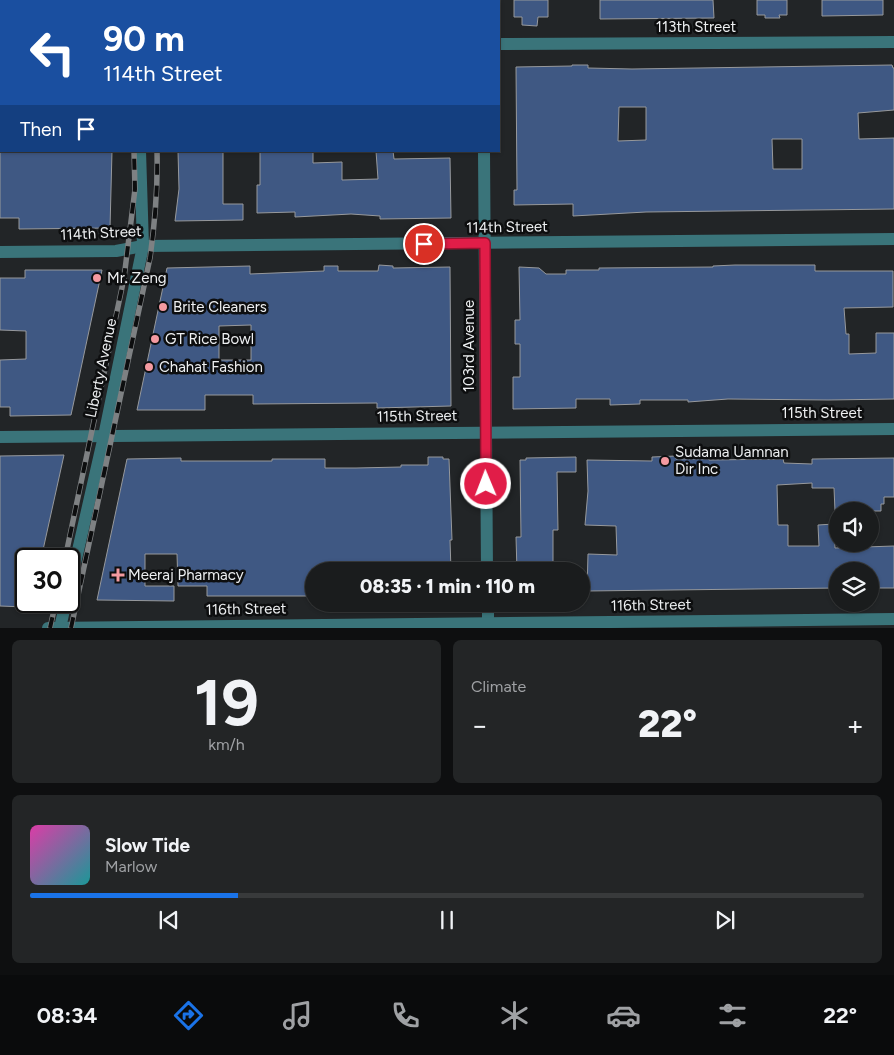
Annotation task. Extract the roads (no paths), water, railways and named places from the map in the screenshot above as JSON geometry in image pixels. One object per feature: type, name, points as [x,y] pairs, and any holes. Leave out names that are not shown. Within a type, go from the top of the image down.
[{"type":"street","name":"113th Street","points":[[500,44],[894,42]]},
{"type":"street","name":"Liberty Avenue","points":[[79,548],[104,436],[143,246],[140,152]]},
{"type":"street","name":"103rd Avenue","points":[[484,152],[487,562]]},
{"type":"street","name":"114th Street","points":[[0,252],[116,251],[143,246],[894,239]]},
{"type":"street","name":"115th Street","points":[[0,437],[894,428]]},
{"type":"street","points":[[488,612],[488,625]]},
{"type":"street","points":[[60,627],[63,613]]},
{"type":"street","name":"116th Street","points":[[48,628],[488,625],[894,619]]},
{"type":"railway","points":[[67,548],[124,278],[135,189],[134,152]]},
{"type":"railway","points":[[71,628],[150,258],[156,204],[157,152]]},
{"type":"railway","points":[[50,628],[53,613]]},
{"type":"place","name":"Mr. Zeng","points":[[97,278]]},
{"type":"place","name":"Brite Cleaners","points":[[163,307]]},
{"type":"place","name":"GT Rice Bowl","points":[[155,339]]},
{"type":"place","name":"Chahat Fashion","points":[[149,367]]},
{"type":"place","name":"Sudama Uamnan Dir Inc","points":[[665,461]]},
{"type":"place","name":"Meeraj Pharmacy","points":[[118,575]]}]
